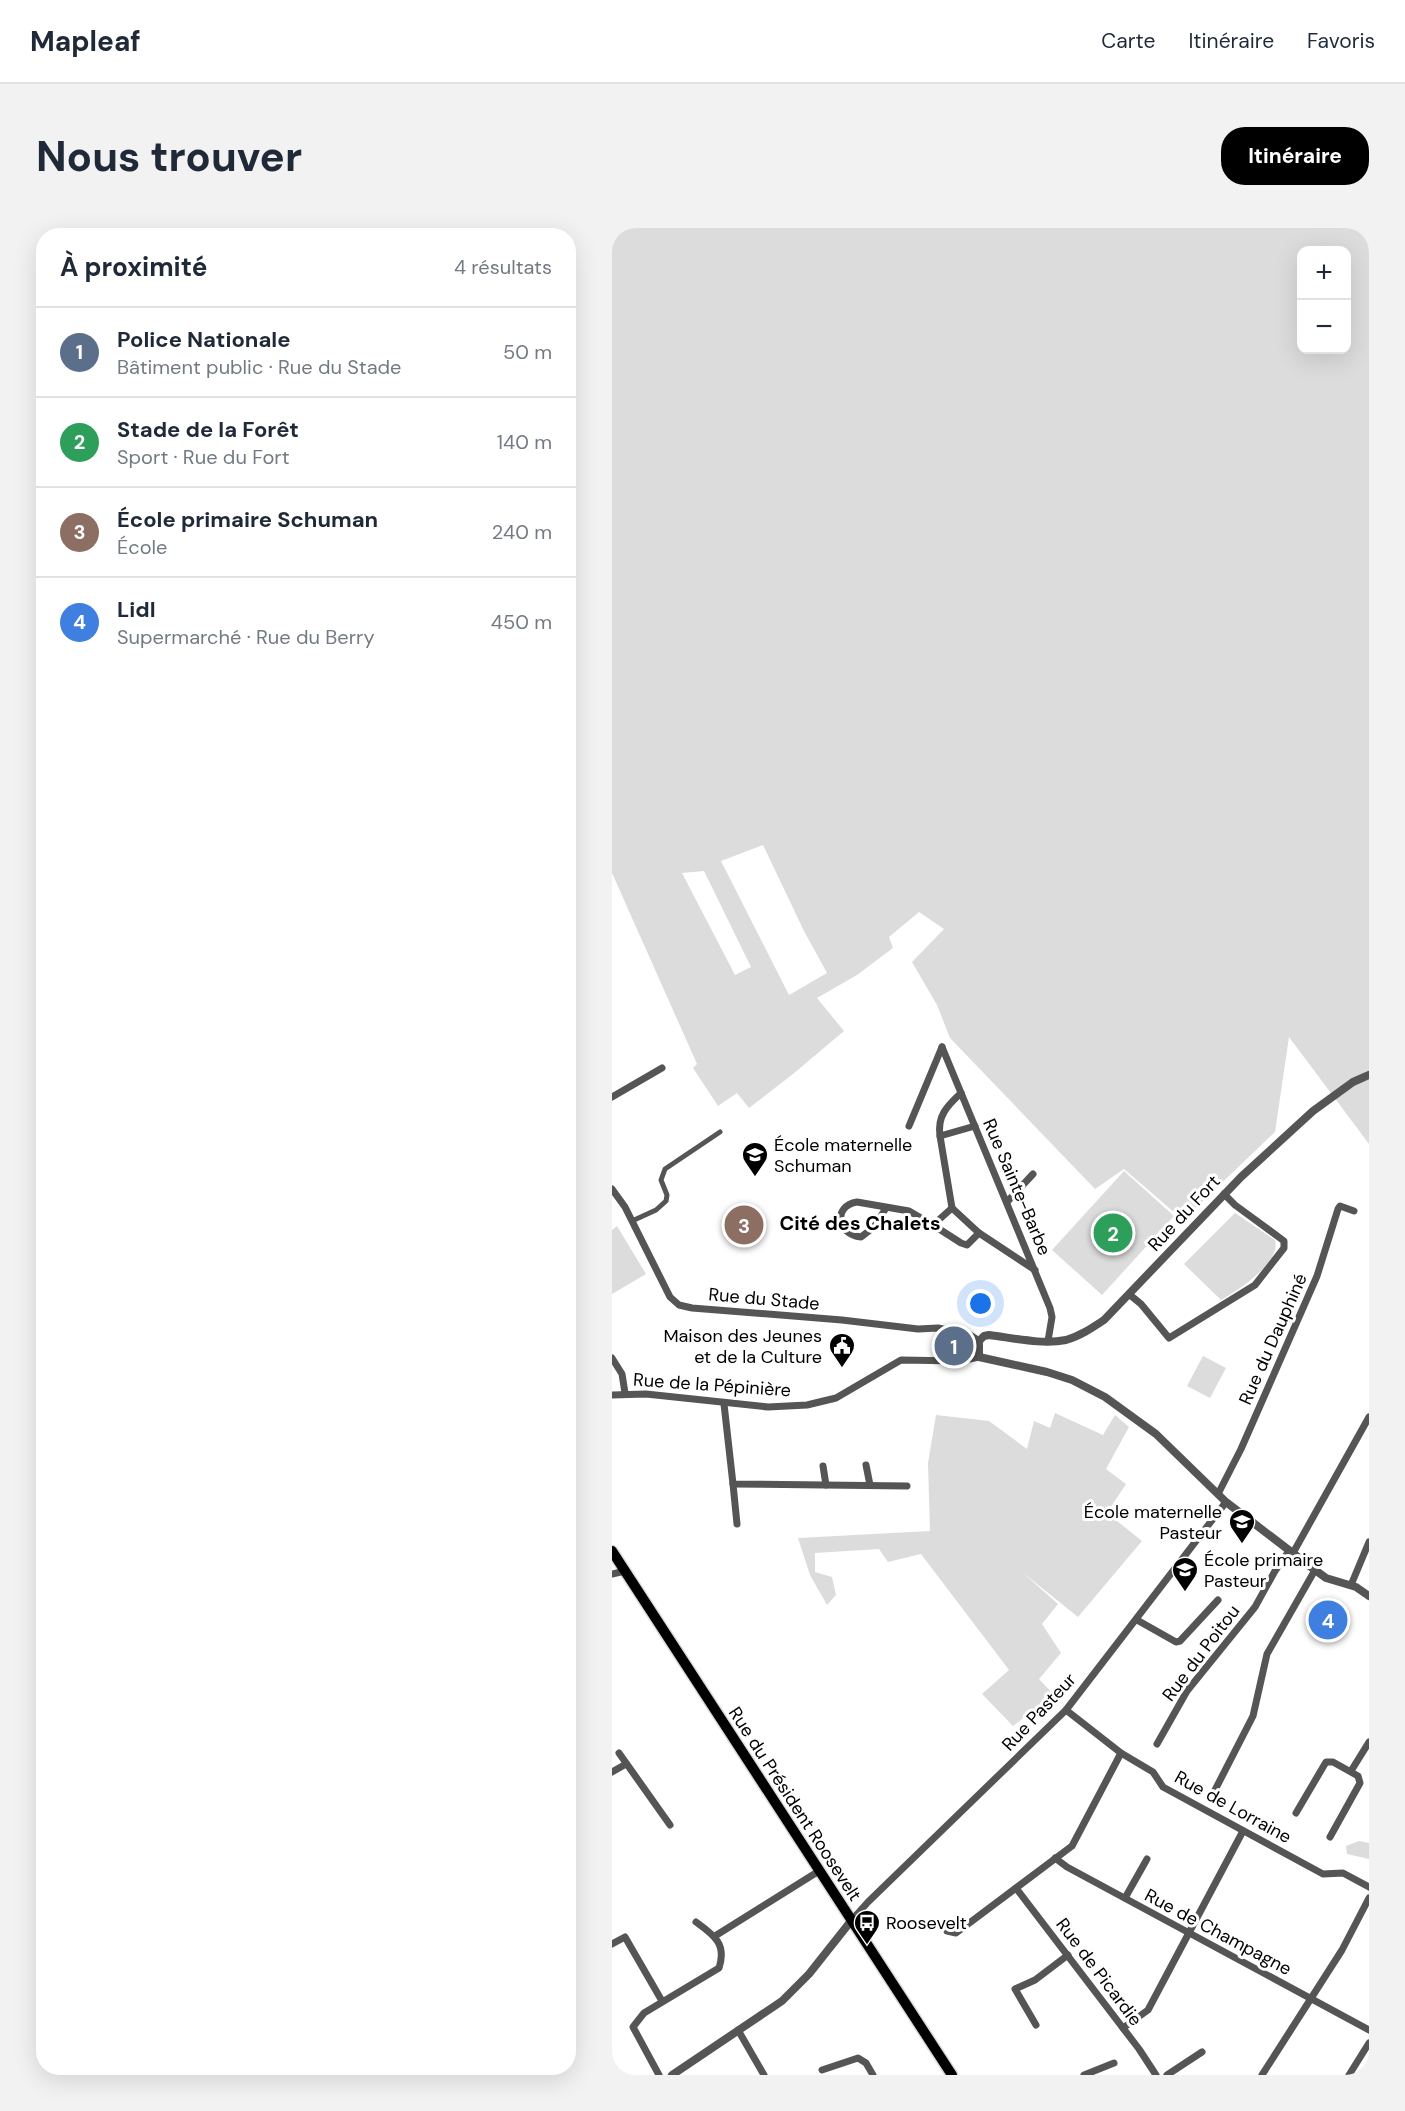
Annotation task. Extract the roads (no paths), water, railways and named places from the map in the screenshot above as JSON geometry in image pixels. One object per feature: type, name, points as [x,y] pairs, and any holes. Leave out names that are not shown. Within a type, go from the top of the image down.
[{"type":"main road","name":"Rue du Président Roosevelt","points":[[612,1551],[952,2075]]},
{"type":"street","name":"Rue Sainte-Barbe","points":[[909,1126],[942,1047],[1035,1270],[1052,1317],[1048,1341]]},
{"type":"street","points":[[612,1097],[662,1068]]},
{"type":"street","name":"Rue du Fort","points":[[979,1341],[989,1335],[1048,1341],[1066,1340],[1104,1320],[1224,1194],[1313,1111],[1353,1082],[1369,1075]]},
{"type":"street","points":[[961,1094],[947,1106],[941,1116],[940,1136],[952,1208],[979,1233],[1035,1270]]},
{"type":"street","points":[[940,1136],[975,1126]]},
{"type":"street","points":[[632,1221],[656,1210],[666,1201],[667,1195],[661,1180],[664,1169],[720,1132]]},
{"type":"street","points":[[1007,1202],[1033,1174]]},
{"type":"street","name":"Rue du Stade","points":[[612,1189],[632,1221],[670,1297],[679,1305],[918,1329],[938,1328],[970,1335],[979,1341]]},
{"type":"street","points":[[1130,1295],[1141,1304],[1169,1338],[1255,1285],[1284,1248],[1284,1241],[1235,1205],[1224,1194]]},
{"type":"street","points":[[886,1208],[874,1227],[861,1237],[852,1236],[840,1224],[841,1215],[850,1203],[864,1203],[909,1211],[967,1245],[979,1233]]},
{"type":"street","name":"Rue du Dauphiné","points":[[1218,1494],[1246,1438],[1317,1276],[1338,1209],[1340,1206],[1354,1211]]},
{"type":"street","points":[[933,1225],[952,1208]]},
{"type":"street","points":[[979,1341],[979,1358],[1047,1372],[1072,1380],[1106,1397],[1156,1434],[1226,1502],[1291,1552],[1326,1578],[1351,1585],[1369,1596]]},
{"type":"street","points":[[612,1358],[622,1374],[625,1394]]},
{"type":"street","name":"Rue de la Pépinière","points":[[612,1395],[646,1394],[768,1407],[822,1403],[847,1392],[901,1360],[960,1361],[979,1358]]},
{"type":"street","points":[[724,1404],[737,1524]]},
{"type":"street","name":"Rue du Poitou","points":[[1157,1744],[1187,1691],[1255,1607],[1275,1571],[1291,1552],[1369,1417]]},
{"type":"street","points":[[866,1465],[870,1485]]},
{"type":"street","points":[[823,1466],[826,1485]]},
{"type":"street","points":[[733,1484],[907,1486]]},
{"type":"street","name":"Rue Pasteur","points":[[851,1921],[1066,1710],[1226,1502]]},
{"type":"street","points":[[1351,1585],[1369,1542]]},
{"type":"street","points":[[1215,1790],[1253,1716],[1267,1654],[1315,1570]]},
{"type":"street","points":[[612,1574],[625,1571]]},
{"type":"street","points":[[1137,1620],[1176,1642],[1180,1641],[1218,1600]]},
{"type":"street","name":"Rue de Lorraine","points":[[1066,1710],[1121,1753],[1153,1772],[1163,1787],[1323,1874],[1343,1873],[1369,1887]]},
{"type":"street","points":[[1351,1771],[1369,1742]]},
{"type":"street","points":[[619,1753],[670,1825]]},
{"type":"street","points":[[947,1931],[956,1933],[1072,1846],[1121,1753]]},
{"type":"street","points":[[1296,1813],[1323,1764],[1329,1761],[1334,1762],[1351,1771],[1358,1776],[1360,1783],[1330,1837]]},
{"type":"street","points":[[612,1772],[626,1764]]},
{"type":"street","points":[[1123,2028],[1148,2010],[1244,1831]]},
{"type":"street","name":"Rue de Champagne","points":[[1055,1858],[1369,2030]]},
{"type":"street","points":[[1125,1898],[1147,1859]]},
{"type":"street","points":[[715,1936],[819,1871]]},
{"type":"street","name":"Rue de Picardie","points":[[1016,1888],[1156,2075]]},
{"type":"street","points":[[1262,2075],[1342,1950],[1369,1898]]},
{"type":"street","points":[[674,2074],[782,2001],[809,1974],[851,1921]]},
{"type":"street","points":[[659,2075],[633,2027],[644,2013],[719,1968],[722,1959],[721,1946],[715,1936],[696,1922]]},
{"type":"street","points":[[612,1944],[625,1937],[662,2001]]},
{"type":"street","points":[[1036,2025],[1016,1989],[1035,1980],[1068,1956]]},
{"type":"street","points":[[738,2030],[764,2075]]},
{"type":"street","points":[[1348,2075],[1369,2043]]},
{"type":"street","points":[[1167,2075],[1202,2052]]},
{"type":"street","points":[[822,2070],[858,2058],[866,2062],[873,2075]]},
{"type":"street","points":[[1084,2075],[1114,2063]]},
{"type":"place","name":"École maternelle Schuman","points":[[755,1178]]},
{"type":"place","name":"École primaire Schuman","points":[[744,1225]]},
{"type":"place","name":"Stade de la Forêt","points":[[1113,1233]]},
{"type":"place","name":"Police Nationale","points":[[954,1346]]},
{"type":"place","name":"Maison des Jeunes et de la Culture","points":[[842,1369]]},
{"type":"place","name":"École maternelle Pasteur","points":[[1242,1545]]},
{"type":"place","name":"École primaire Pasteur","points":[[1185,1593]]},
{"type":"place","name":"Lidl","points":[[1328,1620]]},
{"type":"place","name":"Roosevelt","points":[[867,1946]]},
{"type":"district","name":"Cité des Chalets","points":[[860,1223]]}]
